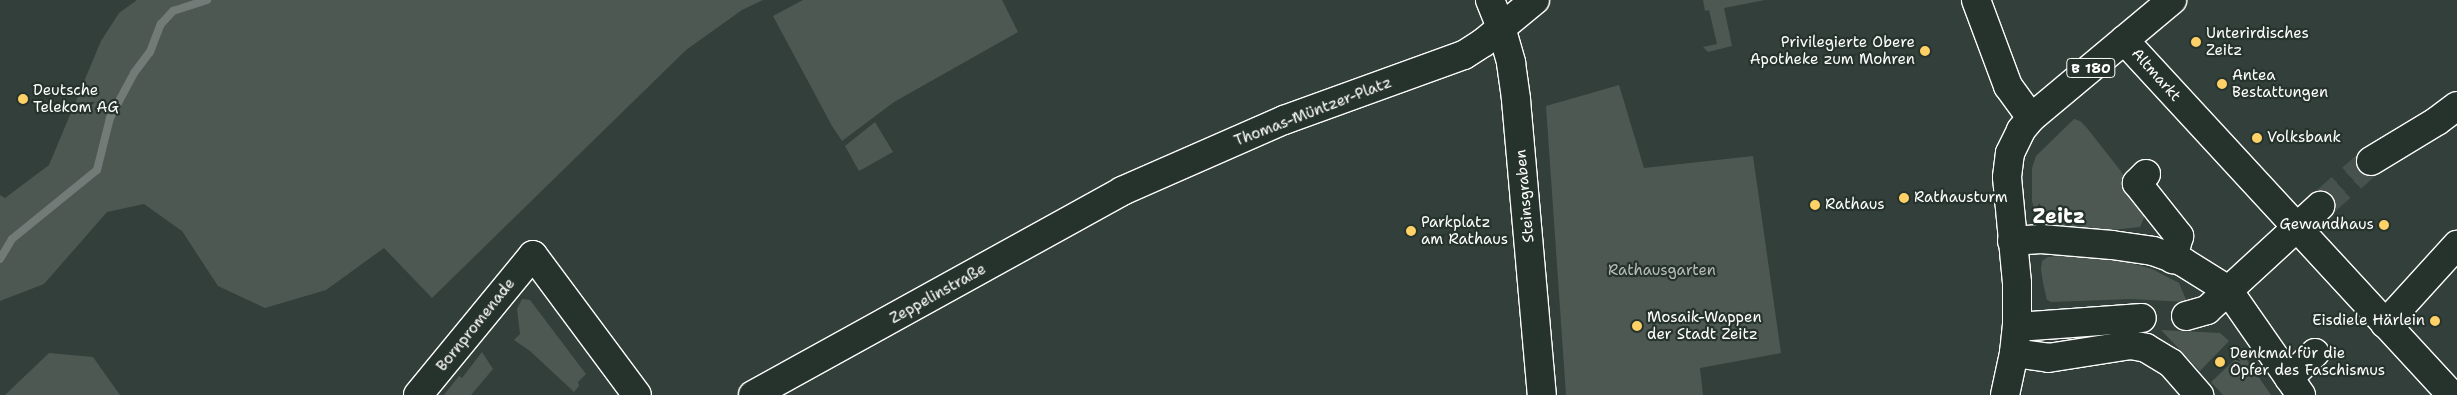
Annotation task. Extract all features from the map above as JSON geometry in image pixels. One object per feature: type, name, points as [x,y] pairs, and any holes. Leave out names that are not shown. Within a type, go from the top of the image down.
[{"type":"street","name":"Steinsgraben","points":[[1490,0],[1501,27],[1511,63],[1516,100],[1542,395]]},
{"type":"street","name":"Thomas-Müntzer-Platz","points":[[1122,191],[1284,120],[1464,55],[1484,42],[1535,0]]},
{"type":"street","points":[[1976,0],[2008,86],[2026,124]]},
{"type":"street","name":"B 180","points":[[2124,40],[2172,0]]},
{"type":"street","name":"Altmarkt","points":[[2016,340],[2017,283],[2008,177],[2010,152],[2026,124],[2124,40],[2452,395]]},
{"type":"street","points":[[2371,161],[2457,106]]},
{"type":"street","points":[[2146,174],[2137,183],[2182,239],[2183,262],[2228,290],[2295,386],[2315,353]]},
{"type":"street","name":"Zeppelinstraße","points":[[753,395],[1122,191]]},
{"type":"street","points":[[2016,340],[2207,310],[2320,206]]},
{"type":"street","points":[[2012,241],[2042,239],[2112,245],[2153,251],[2182,239]]},
{"type":"street","points":[[2385,324],[2457,245]]},
{"type":"street","name":"Bornpromenade","points":[[418,395],[532,255],[637,395]]},
{"type":"street","points":[[2130,345],[2163,317]]},
{"type":"street","points":[[2016,340],[2048,358],[2130,345],[2146,348],[2171,362],[2199,395]]},
{"type":"street","name":"B 180","points":[[2005,395],[2016,340]]},
{"type":"green space","points":[[137,0],[763,0],[742,10],[686,50],[432,298],[384,248],[326,290],[265,308],[218,286],[182,231],[144,204],[107,212],[44,284],[0,301],[0,195],[5,198],[49,165],[101,41],[119,13]]},
{"type":"green space","points":[[803,0],[1002,0],[1018,32],[894,102],[842,141],[832,126],[773,16]]},
{"type":"green space","points":[[1703,0],[1765,0],[1724,8],[1732,46],[1708,52],[1703,47],[1717,44],[1709,10],[1705,11]]},
{"type":"green space","name":"Rathausgarten","points":[[1619,85],[1644,168],[1753,156],[1781,353],[1700,368],[1703,395],[1566,395],[1546,106]]},
{"type":"green space","points":[[2074,119],[2080,121],[2087,128],[2120,170],[2136,195],[2146,213],[2140,227],[2092,232],[2042,225],[2037,221],[2032,201],[2032,168],[2036,156]]},
{"type":"green space","points":[[875,122],[893,152],[859,171],[845,146]]},
{"type":"green space","points":[[2074,255],[2116,259],[2152,269],[2179,283],[2187,302],[2131,299],[2051,302],[2047,300],[2041,269],[2042,261],[2048,257]]},
{"type":"green space","points":[[522,299],[530,300],[586,374],[578,382],[579,386],[574,392],[530,351],[514,340],[520,334],[517,309]]},
{"type":"green space","points":[[2161,330],[2220,333],[2229,341],[2200,371]]},
{"type":"green space","points":[[482,352],[493,369],[471,395],[444,395],[459,376],[462,378]]},
{"type":"green space","points":[[49,353],[93,357],[120,395],[5,395]]},
{"type":"green space","points":[[2241,354],[2271,395],[2223,395],[2211,382]]},
{"type":"waterway","points":[[0,259],[12,239],[97,170],[110,118],[134,73],[150,52],[161,24],[173,11],[207,0]]},
{"type":"tunnel","points":[[2320,206],[2371,161]]},
{"type":"place","name":"Unterirdisches Zeitz","points":[[2196,42]]},
{"type":"place","name":"Privilegierte Obere Apotheke zum Mohren","points":[[1925,51]]},
{"type":"place","name":"Antea Bestattungen","points":[[2222,84]]},
{"type":"place","name":"Deutsche Telekom AG","points":[[23,99]]},
{"type":"place","name":"Volksbank","points":[[2257,138]]},
{"type":"place","name":"Rathausturm","points":[[1904,198]]},
{"type":"place","name":"Rathaus","points":[[1815,205]]},
{"type":"place","name":"Gewandhaus","points":[[2384,225]]},
{"type":"place","name":"Parkplatz am Rathaus","points":[[1411,231]]},
{"type":"place","name":"Eisdiele Härlein","points":[[2435,321]]},
{"type":"place","name":"Mosaik-Wappen der Stadt Zeitz","points":[[1637,326]]},
{"type":"place","name":"Denkmal für die Opfer des Faschismus","points":[[2220,362]]},
{"type":"district","name":"Zeitz","points":[[2059,216]]}]
